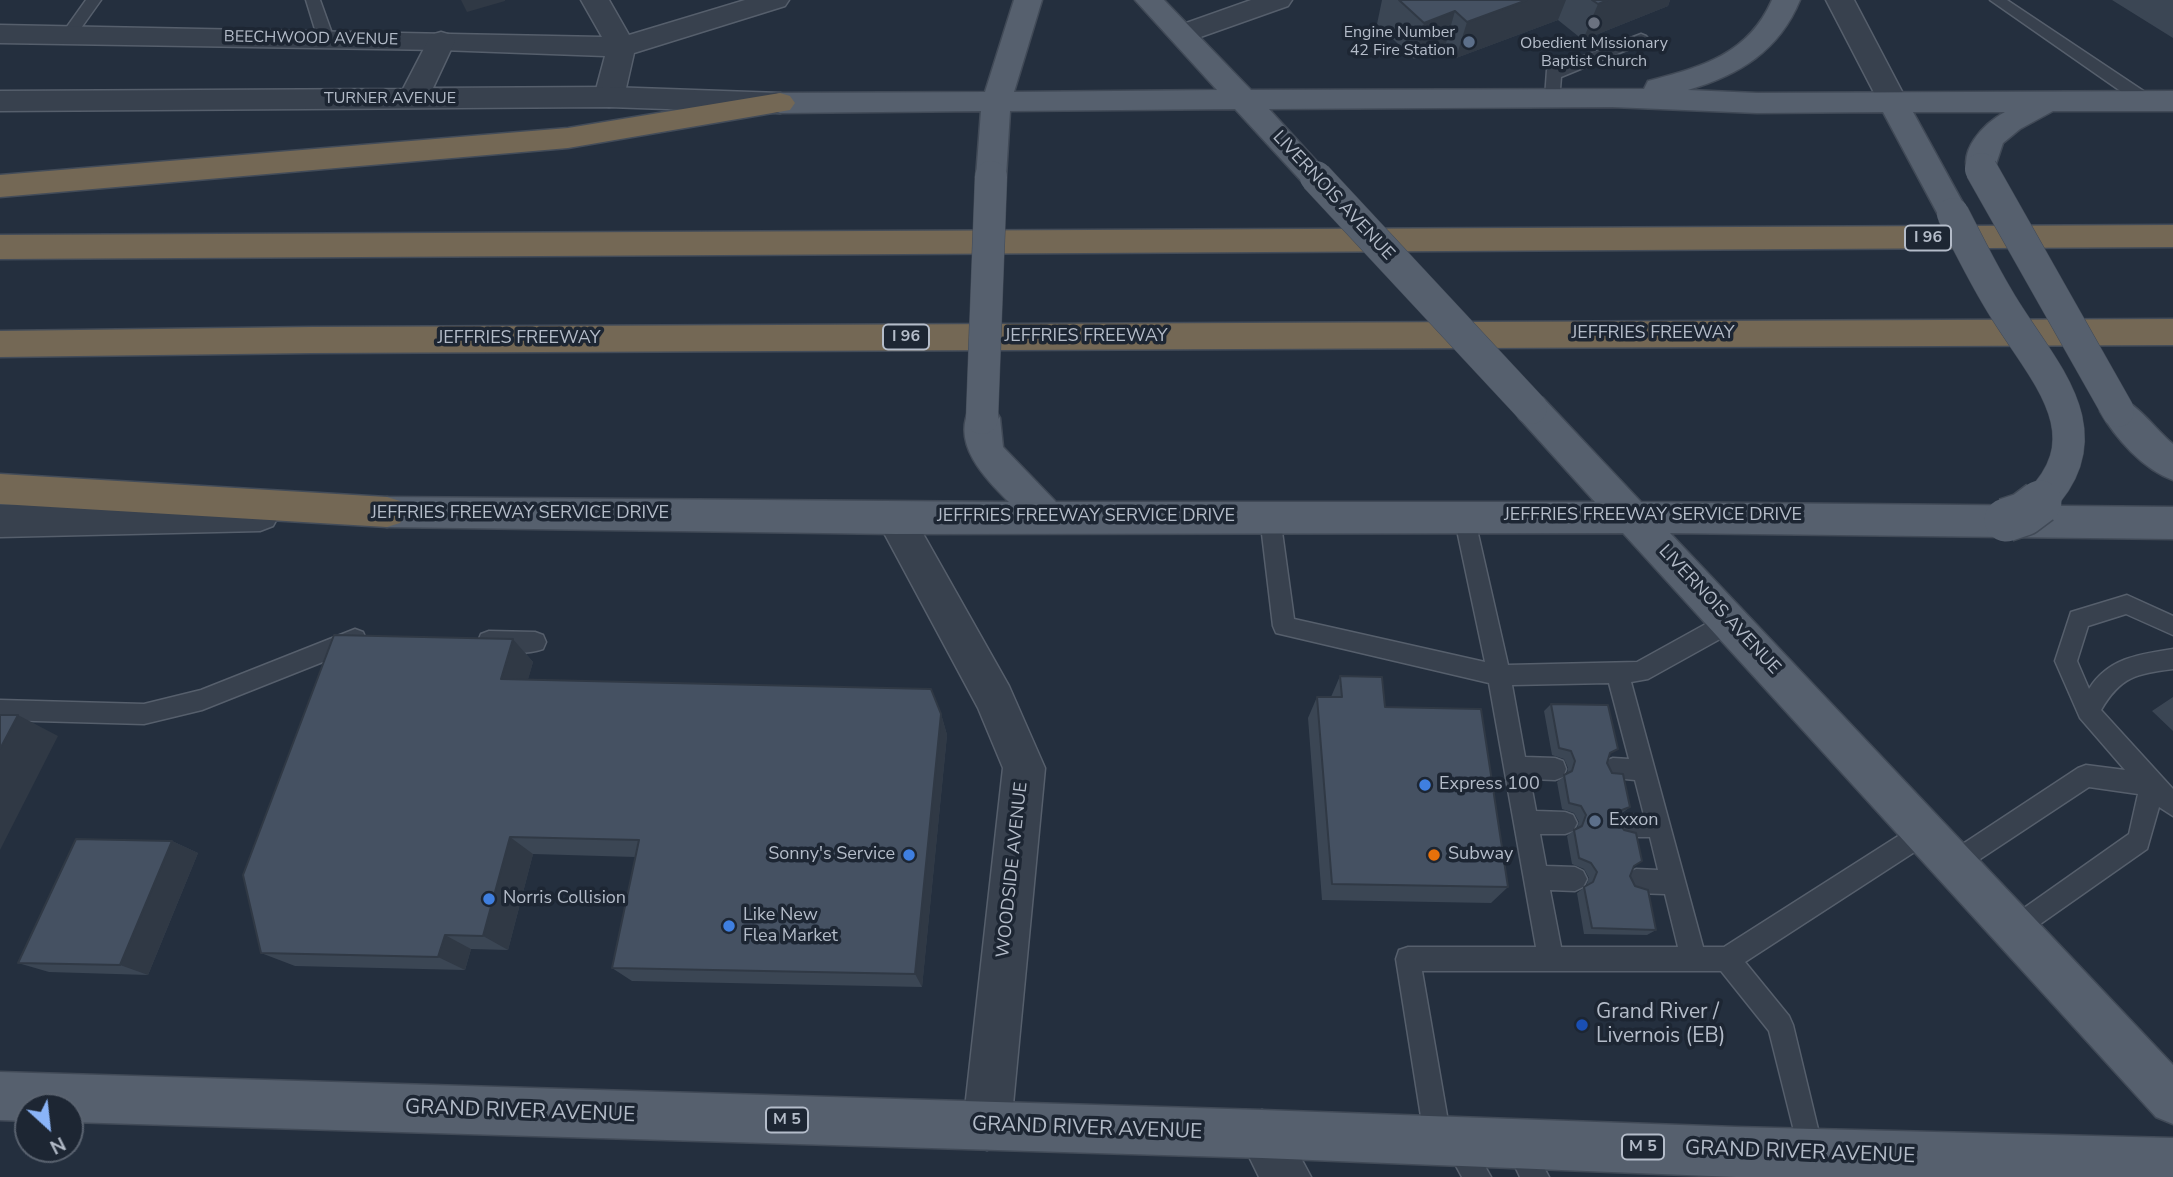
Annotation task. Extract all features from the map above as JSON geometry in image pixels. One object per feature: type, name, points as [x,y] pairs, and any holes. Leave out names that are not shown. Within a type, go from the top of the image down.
[{"type":"highway","points":[[0,186],[568,138],[780,103]]},
{"type":"highway","name":"I 96","points":[[0,247],[2173,236]]},
{"type":"highway","name":"JEFFRIES FREEWAY","points":[[0,344],[326,340],[2173,332]]},
{"type":"highway","points":[[0,489],[387,512]]},
{"type":"main road","points":[[1028,0],[996,103],[982,418],[986,452],[1009,480],[1046,516]]},
{"type":"main road","name":"LIVERNOIS AVENUE","points":[[1149,0],[2173,1100]]},
{"type":"main road","points":[[1612,97],[1681,83],[1710,73],[1737,59],[1759,45],[1781,16],[1786,0]]},
{"type":"main road","points":[[780,103],[1612,97],[1757,103],[1899,114],[2047,103],[2160,101]]},
{"type":"main road","points":[[2047,103],[2009,120],[1996,131],[1986,142],[1981,156],[1981,169],[2118,411],[2140,437],[2173,465]]},
{"type":"main road","points":[[1899,114],[1998,299],[2062,400],[2067,415],[2071,447],[2068,464],[2060,480],[2033,509],[2015,520],[2006,520]]},
{"type":"main road","name":"JEFFRIES FREEWAY SERVICE DRIVE","points":[[387,512],[895,518],[1631,516],[2173,523]]},
{"type":"main road","name":"GRAND RIVER AVENUE","points":[[0,1096],[1262,1134],[1526,1160],[1811,1154],[2173,1163]]},
{"type":"street","points":[[595,0],[621,47],[610,97]]},
{"type":"street","name":"BEECHWOOD AVENUE","points":[[0,34],[441,41],[621,47],[775,0]]},
{"type":"street","points":[[1182,34],[1278,0]]},
{"type":"street","points":[[1840,0],[1899,114]]},
{"type":"street","points":[[413,99],[441,41]]},
{"type":"street","name":"TURNER AVENUE","points":[[0,101],[610,97],[780,103]]},
{"type":"street","name":"JEFFRIES FREEWAY SERVICE DRIVE","points":[[0,521],[387,512]]},
{"type":"street","name":"WOODSIDE AVENUE","points":[[895,518],[995,699],[1024,768],[987,1126]]},
{"type":"street","points":[[1262,1134],[1286,1177]]},
{"type":"lane","points":[[69,35],[94,0]]},
{"type":"lane","points":[[313,0],[326,39]]},
{"type":"lane","points":[[1997,0],[2160,101]]},
{"type":"lane","points":[[1553,99],[1553,74],[1641,39]]},
{"type":"lane","points":[[1464,516],[1499,675],[1551,959]]},
{"type":"lane","points":[[1269,517],[1284,626],[1499,675],[1640,672],[1730,622]]},
{"type":"lane","points":[[2173,626],[2127,604],[2079,619],[2066,661],[2088,711],[2152,785],[2173,805]]},
{"type":"lane","points":[[0,709],[144,714],[202,700],[361,637],[374,637]]},
{"type":"lane","points":[[468,640],[535,642]]},
{"type":"lane","points":[[2088,711],[2106,681],[2137,664],[2173,659]]},
{"type":"lane","points":[[1617,672],[1694,959]]},
{"type":"lane","points":[[1516,768],[1555,769]]},
{"type":"lane","points":[[1613,769],[1643,770]]},
{"type":"lane","points":[[1458,1154],[1409,959],[1727,959],[1940,847],[2086,776],[2152,785]]},
{"type":"lane","points":[[2016,929],[2139,841],[2152,785]]},
{"type":"lane","points":[[1527,822],[1565,823]]},
{"type":"lane","points":[[1625,826],[1659,826]]},
{"type":"lane","points":[[1536,878],[1575,879]]},
{"type":"lane","points":[[1636,881],[1674,883]]},
{"type":"lane","points":[[1727,959],[1780,1026],[1811,1154]]},
{"type":"building","points":[[1399,0],[1527,0],[1467,22],[1455,11],[1424,23]]},
{"type":"building","points":[[1592,0],[1608,0],[1598,4]]},
{"type":"building","points":[[334,635],[513,639],[501,679],[931,689],[941,714],[915,974],[612,968],[639,840],[510,837],[483,936],[445,935],[438,957],[261,953],[243,875]]},
{"type":"building","points":[[1340,676],[1382,677],[1385,707],[1481,709],[1508,887],[1332,884],[1317,697],[1342,697]]},
{"type":"building","points":[[1551,704],[1608,705],[1618,749],[1610,753],[1607,763],[1612,773],[1623,774],[1630,807],[1622,810],[1618,821],[1624,830],[1636,833],[1642,861],[1634,866],[1630,876],[1635,886],[1648,890],[1656,930],[1592,928],[1584,887],[1593,882],[1597,872],[1591,863],[1579,858],[1574,830],[1582,826],[1586,815],[1581,806],[1569,803],[1564,775],[1572,771],[1575,761],[1571,751],[1559,748]]},
{"type":"building","points":[[0,715],[18,715],[0,749]]},
{"type":"building","points":[[76,839],[172,841],[120,965],[18,963]]},
{"type":"place","name":"Obedient Missionary Baptist Church","points":[[1594,23]]},
{"type":"place","name":"Engine Number 42 Fire Station","points":[[1469,42]]},
{"type":"place","name":"Express 100","points":[[1425,785]]},
{"type":"place","name":"Exxon","points":[[1595,821]]},
{"type":"place","name":"Sonny's Service","points":[[909,855]]},
{"type":"place","name":"Subway","points":[[1434,855]]},
{"type":"place","name":"Norris Collision","points":[[489,899]]},
{"type":"place","name":"Like New Flea Market","points":[[729,926]]},
{"type":"place","name":"Grand River / Livernois (EB)","points":[[1582,1025]]}]
